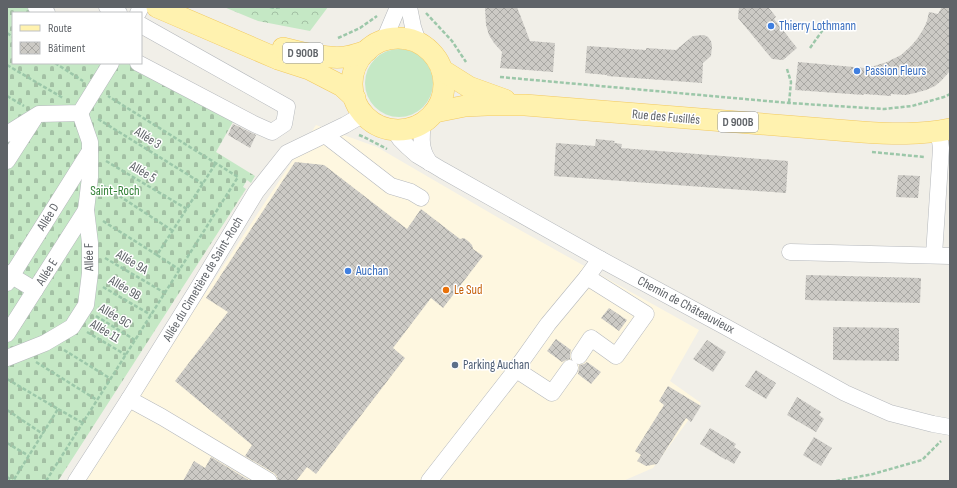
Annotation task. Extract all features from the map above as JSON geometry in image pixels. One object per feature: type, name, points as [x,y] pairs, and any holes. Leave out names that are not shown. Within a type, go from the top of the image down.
[{"type":"main road","name":"D 900B","points":[[157,7],[278,59],[309,70],[342,86],[359,106]]},
{"type":"main road","points":[[401,38],[418,42],[428,49],[437,59],[442,70],[444,92],[440,102],[429,117],[414,127],[394,130],[383,127],[373,122],[359,106],[353,85],[354,73],[359,61],[375,46],[401,38]]},
{"type":"main road","name":"D 900B","points":[[239,42],[282,48],[327,57],[344,57],[355,55],[375,46]]},
{"type":"main road","name":"Rue des Fusillés","points":[[442,70],[469,87],[488,95],[525,105]]},
{"type":"main road","name":"Rue des Fusillés","points":[[429,117],[465,106],[525,105],[862,132],[896,134],[943,130]]},
{"type":"street","points":[[36,7],[45,12]]},
{"type":"street","points":[[107,7],[116,12]]},
{"type":"street","points":[[375,46],[403,8],[413,27],[418,42]]},
{"type":"street","points":[[140,64],[272,132],[284,124],[287,107],[142,26]]},
{"type":"street","points":[[7,134],[38,114],[82,111],[110,64]]},
{"type":"street","name":"Allée du Cimetière de Saint-Roch","points":[[76,481],[195,293],[256,192],[287,153],[345,125],[359,106]]},
{"type":"street","name":"Allée F","points":[[14,355],[49,341],[72,327],[86,304],[90,279],[90,248],[86,210],[90,177],[90,142],[82,111]]},
{"type":"street","points":[[7,161],[35,116]]},
{"type":"street","points":[[429,117],[422,131],[422,142],[424,152],[430,163]]},
{"type":"street","name":"Chemin de Châteauvieux","points":[[394,130],[408,147],[430,163],[600,259],[845,393],[890,413],[933,424],[948,432]]},
{"type":"street","points":[[934,255],[942,148],[940,141],[943,130]]},
{"type":"street","points":[[325,135],[391,186],[411,192],[421,198]]},
{"type":"street","name":"Allée D","points":[[9,277],[90,151]]},
{"type":"street","name":"Allée E","points":[[7,334],[86,210]]},
{"type":"street","points":[[790,252],[950,256]]},
{"type":"street","points":[[429,481],[548,324],[600,259]]},
{"type":"street","points":[[9,277],[35,290]]},
{"type":"street","points":[[515,369],[552,393],[591,338],[616,356],[646,314],[587,277]]},
{"type":"street","points":[[129,398],[269,481]]},
{"type":"path","points":[[270,7],[281,7]]},
{"type":"path","points":[[332,41],[360,28],[387,8],[421,10],[427,14],[452,41],[470,66]]},
{"type":"path","points":[[810,48],[827,24]]},
{"type":"path","points":[[46,481],[238,177],[57,64]]},
{"type":"path","name":"Allée 3","points":[[7,65],[203,184]]},
{"type":"path","points":[[787,69],[791,82],[789,103]]},
{"type":"path","points":[[496,76],[503,78],[789,103],[884,109],[912,106],[950,94]]},
{"type":"path","name":"Allée 5","points":[[90,151],[187,209]]},
{"type":"path","points":[[157,255],[216,163]]},
{"type":"path","points":[[90,177],[173,231]]},
{"type":"path","points":[[86,210],[180,270]]},
{"type":"path","name":"Allée 9A","points":[[90,248],[165,293]]},
{"type":"path","name":"Allée 9B","points":[[90,279],[151,315]]},
{"type":"path","name":"Allée 9C","points":[[83,309],[135,340]]},
{"type":"path","name":"Allée 11","points":[[74,324],[126,355]]},
{"type":"path","points":[[49,341],[111,379]]},
{"type":"path","points":[[14,355],[97,400]]},
{"type":"path","points":[[7,379],[82,423]]},
{"type":"path","points":[[7,477],[13,481],[58,409]]},
{"type":"path","points":[[7,410],[43,434]]},
{"type":"path","points":[[836,481],[873,474],[922,460],[948,432]]},
{"type":"path","points":[[7,443],[29,456]]},
{"type":"shaded area","points":[[316,125],[377,147],[511,225],[699,330],[670,381],[701,403],[653,468],[623,481],[85,481],[123,418]]},
{"type":"green space","name":"Saint-Roch","points":[[7,7],[25,7],[34,12],[12,12],[12,64],[130,64],[234,120],[216,152],[255,176],[251,183],[247,180],[243,187],[246,189],[58,481],[7,481]]},
{"type":"green space","points":[[224,7],[328,7],[310,31],[258,21]]},
{"type":"green space","points":[[399,49],[412,52],[423,59],[430,70],[433,83],[430,96],[423,107],[412,114],[399,117],[386,114],[375,107],[368,96],[365,83],[368,70],[375,59],[386,52]]},
{"type":"building","points":[[485,7],[517,7],[530,41],[555,43],[553,72],[500,68],[502,52],[489,35],[486,25]]},
{"type":"building","points":[[739,7],[768,7],[776,17],[774,19],[797,48],[783,60],[772,59],[738,18]]},
{"type":"building","points":[[942,7],[950,7],[950,71],[935,86],[915,93],[906,95],[891,94],[891,96],[795,90],[798,62],[865,68],[866,66],[874,66],[887,62],[901,55],[917,39],[924,28],[929,12],[938,14]]},
{"type":"building","points":[[704,35],[711,41],[712,46],[711,56],[703,63],[702,83],[585,73],[587,46],[646,50],[646,48],[676,50],[693,36]]},
{"type":"building","points":[[233,124],[256,135],[250,148],[228,135]]},
{"type":"building","points":[[596,139],[615,141],[614,143],[622,144],[621,148],[788,161],[786,193],[554,176],[556,143],[595,146]]},
{"type":"building","name":"Auchan","points":[[295,162],[324,165],[407,229],[421,209],[460,239],[464,238],[468,241],[472,245],[473,249],[483,256],[443,308],[431,298],[393,348],[405,358],[316,474],[307,467],[296,481],[278,481],[277,476],[274,473],[245,456],[252,445],[175,381],[228,312],[206,298]]},
{"type":"building","points":[[898,175],[920,176],[918,198],[896,197]]},
{"type":"building","points":[[806,275],[921,278],[920,303],[805,300]]},
{"type":"building","points":[[609,308],[627,320],[619,331],[601,318]]},
{"type":"building","points":[[833,327],[899,328],[899,361],[833,360]]},
{"type":"building","points":[[556,339],[571,350],[570,359],[562,362],[547,351]]},
{"type":"building","points":[[707,340],[726,352],[713,372],[693,359]]},
{"type":"building","points":[[587,362],[601,372],[591,384],[578,374],[579,365]]},
{"type":"building","points":[[756,370],[776,383],[766,399],[745,386]]},
{"type":"building","points":[[668,386],[701,406],[691,422],[686,418],[657,464],[646,466],[637,461],[641,455],[635,451],[664,405],[659,401]]},
{"type":"building","points":[[797,397],[821,412],[819,415],[824,419],[816,432],[787,415]]},
{"type":"building","points":[[710,428],[736,444],[734,447],[741,452],[734,464],[700,444]]},
{"type":"building","points":[[814,437],[832,448],[821,466],[803,455]]},
{"type":"building","points":[[211,457],[250,481],[183,481],[194,461],[205,468]]},
{"type":"place","name":"Thierry Lothmann","points":[[771,26]]},
{"type":"place","name":"Passion Fleurs","points":[[857,71]]},
{"type":"place","name":"Auchan","points":[[348,271]]},
{"type":"place","name":"Le Sud","points":[[446,290]]},
{"type":"place","name":"Parking Auchan","points":[[455,365]]}]
